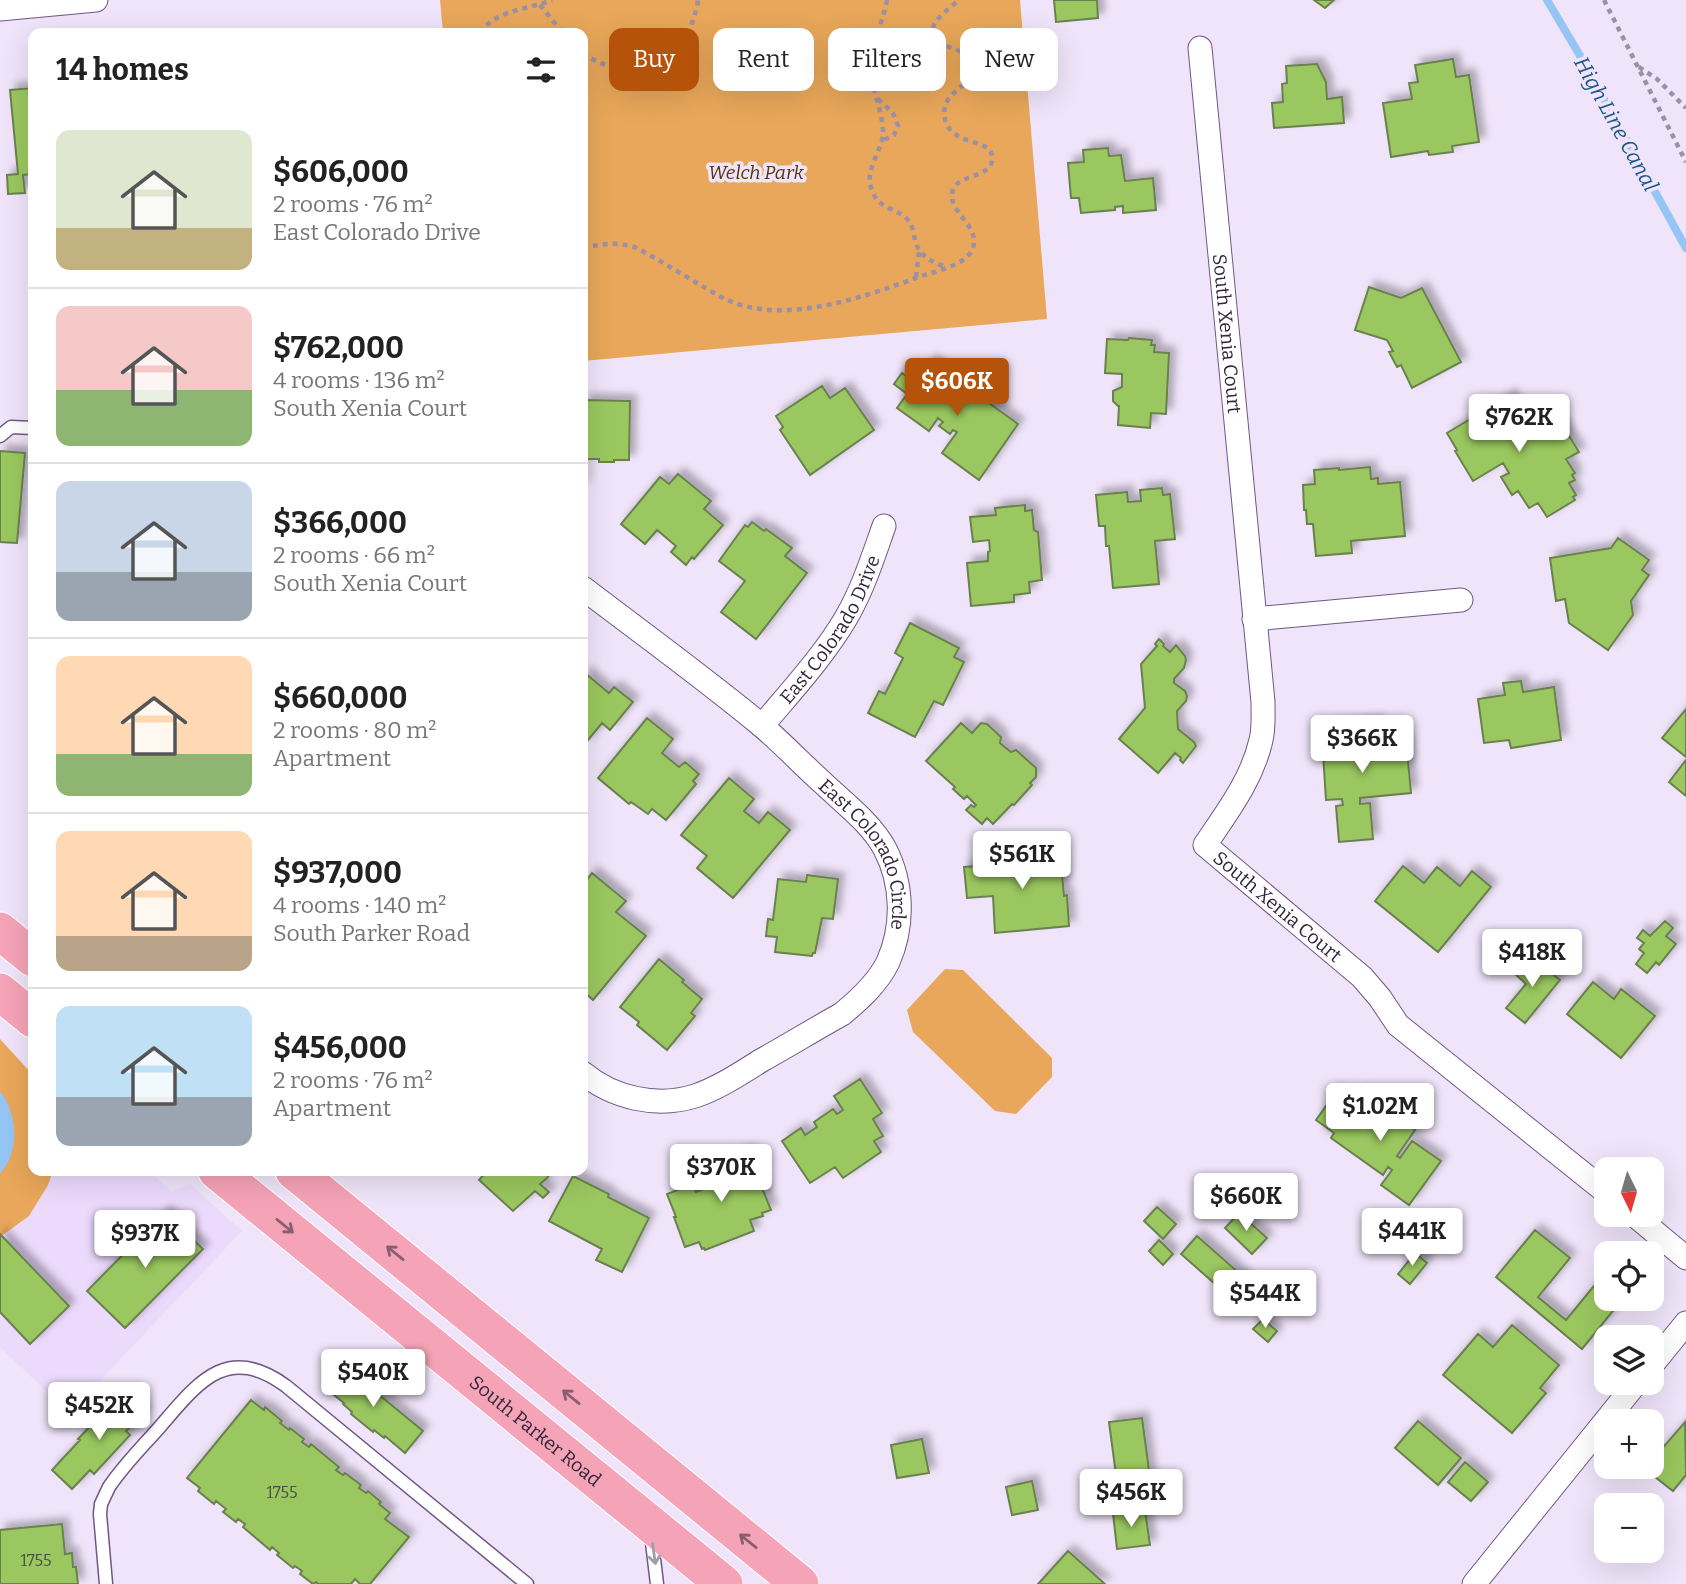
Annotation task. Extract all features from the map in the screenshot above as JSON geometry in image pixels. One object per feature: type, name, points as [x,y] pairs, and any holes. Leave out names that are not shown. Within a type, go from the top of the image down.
[{"type":"main road","points":[[0,931],[28,954]]},
{"type":"main road","points":[[0,992],[28,1015]]},
{"type":"main road","name":"South Parker Road","points":[[231,1176],[724,1584]]},
{"type":"main road","points":[[300,1176],[800,1584]]},
{"type":"street","points":[[0,9],[96,0]]},
{"type":"street","name":"South Xenia Court","points":[[1200,48],[1263,702],[1261,739],[1250,774],[1205,845],[1362,977],[1398,1025],[1594,1182]]},
{"type":"street","name":"East Colorado Drive","points":[[762,726],[812,667],[848,615],[862,586],[884,526]]},
{"type":"street","name":"East Colorado Circle","points":[[588,592],[762,726],[868,825],[884,848],[896,876],[900,905],[897,935],[887,964],[858,1001],[842,1014],[721,1085],[681,1100],[652,1101],[611,1091],[588,1076]]},
{"type":"street","points":[[1254,619],[1461,600]]},
{"type":"street","points":[[1649,1227],[1686,1258]]},
{"type":"street","points":[[1664,1350],[1686,1323]]},
{"type":"street","points":[[1474,1584],[1627,1395]]},
{"type":"lane","points":[[0,436],[12,427],[28,428]]},
{"type":"lane","points":[[106,1584],[100,1514],[101,1504],[109,1487],[191,1391],[219,1372],[240,1367],[265,1372],[286,1386],[527,1584]]},
{"type":"lane","points":[[649,1523],[657,1584]]},
{"type":"path","points":[[483,28],[501,16],[552,0]]},
{"type":"path","points":[[588,56],[603,65],[627,69],[651,65],[662,60],[686,37],[694,22],[698,0]]},
{"type":"path","points":[[887,0],[873,57],[872,74],[882,124],[881,141],[871,168],[871,189],[879,202],[906,217],[911,223],[919,252],[916,278]]},
{"type":"path","points":[[588,247],[612,243],[630,245],[722,297],[745,306],[768,310],[841,302],[947,268],[967,257],[974,244],[970,229],[952,201],[951,194],[960,181],[985,171],[992,159],[987,147],[958,138],[945,120],[945,102],[970,80],[976,69],[975,62],[970,57],[947,47],[933,35],[935,23],[959,0]]},
{"type":"path","points":[[1604,0],[1686,162]]},
{"type":"path","points":[[540,5],[559,28]]},
{"type":"path","points":[[1638,66],[1657,79],[1686,108]]},
{"type":"path","points":[[877,99],[893,113],[898,126],[894,135],[881,141]]},
{"type":"path","points":[[919,252],[927,259],[947,268]]},
{"type":"shaded area","points":[[28,1172],[28,1176],[154,1176],[171,1191],[190,1184],[242,1231],[69,1413],[0,1347],[0,1178]]},
{"type":"green space","name":"Welch Park","points":[[440,0],[1020,0],[1022,28],[960,28],[960,91],[1028,91],[1047,319],[588,361],[588,28],[443,28]]},
{"type":"green space","points":[[945,969],[963,970],[1052,1058],[1052,1077],[1016,1114],[995,1111],[913,1032],[907,1010]]},
{"type":"green space","points":[[0,1039],[28,1070],[28,1176],[51,1176],[29,1216],[0,1237]]},
{"type":"water","points":[[0,1091],[12,1115],[14,1142],[8,1162],[0,1174]]},
{"type":"building","points":[[1054,0],[1097,0],[1098,18],[1056,22]]},
{"type":"building","points":[[1314,0],[1334,0],[1325,8]]},
{"type":"building","points":[[1453,59],[1456,77],[1469,75],[1479,142],[1452,146],[1453,152],[1429,155],[1428,151],[1391,157],[1383,103],[1412,99],[1409,83],[1418,82],[1415,65]]},
{"type":"building","points":[[1317,64],[1326,82],[1327,99],[1342,97],[1344,123],[1274,128],[1272,103],[1283,102],[1282,84],[1287,83],[1286,66]]},
{"type":"building","points":[[28,88],[28,174],[23,175],[25,193],[8,194],[7,175],[18,174],[10,90]]},
{"type":"building","points":[[1108,148],[1109,156],[1121,155],[1125,181],[1153,178],[1156,210],[1123,213],[1123,206],[1115,207],[1115,210],[1081,213],[1079,198],[1071,198],[1068,163],[1084,162],[1083,150]]},
{"type":"building","points":[[1369,287],[1401,298],[1422,288],[1461,362],[1412,388],[1401,365],[1397,367],[1389,352],[1393,351],[1387,340],[1355,330]]},
{"type":"building","points":[[1107,339],[1152,340],[1151,345],[1155,345],[1154,352],[1169,353],[1166,414],[1151,413],[1150,428],[1118,425],[1119,406],[1113,401],[1113,391],[1122,387],[1122,374],[1105,373]]},
{"type":"building","points":[[931,361],[1018,424],[979,480],[942,453],[957,432],[953,430],[950,434],[939,426],[943,422],[938,418],[929,431],[897,408],[907,394],[894,384],[902,373],[915,383]]},
{"type":"building","points":[[822,386],[830,398],[845,388],[874,430],[810,475],[780,430],[783,427],[776,416]]},
{"type":"building","points":[[1510,395],[1525,420],[1540,411],[1549,427],[1560,421],[1579,452],[1566,459],[1575,473],[1572,475],[1575,480],[1569,483],[1576,495],[1573,497],[1575,500],[1547,517],[1538,503],[1529,508],[1518,491],[1512,495],[1501,477],[1509,473],[1503,463],[1473,481],[1447,433]]},
{"type":"building","points":[[588,400],[630,401],[629,460],[599,462],[599,459],[588,459]]},
{"type":"building","points":[[0,451],[25,453],[17,543],[0,542]]},
{"type":"building","points":[[1370,467],[1371,479],[1378,478],[1378,484],[1400,482],[1405,536],[1351,541],[1352,553],[1316,556],[1313,524],[1307,524],[1304,510],[1303,485],[1315,484],[1314,470]]},
{"type":"building","points":[[678,474],[711,501],[704,509],[723,525],[686,565],[671,552],[676,546],[657,530],[645,544],[621,524],[660,477],[669,484]]},
{"type":"building","points":[[1162,488],[1163,495],[1170,494],[1175,539],[1155,541],[1159,584],[1113,588],[1109,546],[1106,546],[1105,526],[1099,526],[1096,495],[1127,492],[1128,502],[1141,501],[1140,490]]},
{"type":"building","points":[[1025,505],[1025,511],[1032,510],[1034,530],[1038,532],[1042,580],[1029,582],[1030,593],[1014,595],[1014,602],[971,606],[967,563],[988,561],[990,551],[989,540],[973,542],[970,517],[996,515],[995,508]]},
{"type":"building","points":[[752,522],[792,548],[785,556],[807,573],[756,639],[721,612],[745,581],[719,561],[745,525],[748,527]]},
{"type":"building","points":[[1618,538],[1649,560],[1642,570],[1649,575],[1631,601],[1633,615],[1608,650],[1569,623],[1565,599],[1556,601],[1550,558],[1611,548]]},
{"type":"building","points":[[910,623],[959,648],[954,657],[964,662],[943,705],[934,701],[915,737],[868,713],[879,691],[885,694],[903,658],[895,653]]},
{"type":"building","points":[[1159,639],[1170,652],[1176,645],[1185,656],[1184,668],[1174,679],[1174,683],[1185,691],[1187,696],[1177,711],[1178,729],[1196,746],[1183,763],[1175,753],[1158,773],[1119,739],[1145,708],[1141,664],[1157,646],[1155,644]]},
{"type":"building","points":[[588,676],[609,693],[614,687],[633,702],[610,730],[602,723],[588,740]]},
{"type":"building","points":[[1521,681],[1523,692],[1554,687],[1561,740],[1511,748],[1509,740],[1484,743],[1478,699],[1505,695],[1503,683]]},
{"type":"building","points":[[1686,709],[1686,757],[1662,738]]},
{"type":"building","points":[[647,718],[673,739],[662,753],[679,767],[685,762],[699,774],[693,781],[696,784],[666,820],[652,809],[648,814],[631,802],[629,804],[598,778]]},
{"type":"building","points":[[1378,722],[1380,742],[1406,740],[1411,793],[1360,798],[1360,804],[1370,803],[1373,839],[1339,842],[1336,806],[1343,805],[1342,799],[1326,800],[1323,753],[1330,752],[1328,726]]},
{"type":"building","points":[[961,723],[972,733],[981,723],[987,724],[1001,737],[1000,743],[1011,752],[1016,750],[1036,768],[1036,777],[1030,783],[1032,785],[993,824],[987,818],[982,824],[966,810],[971,805],[976,805],[967,796],[964,799],[953,789],[955,787],[926,761]]},
{"type":"building","points":[[1686,760],[1686,796],[1669,782]]},
{"type":"building","points":[[729,778],[754,799],[744,811],[759,823],[768,812],[790,830],[733,898],[697,868],[707,856],[681,835]]},
{"type":"building","points":[[1060,852],[1069,926],[995,933],[993,896],[967,898],[964,867],[1005,864],[1004,855]]},
{"type":"building","points":[[1403,866],[1424,883],[1437,867],[1460,886],[1472,871],[1491,887],[1438,952],[1375,901]]},
{"type":"building","points":[[592,873],[626,901],[616,912],[646,936],[593,1000],[588,996],[588,878]]},
{"type":"building","points":[[807,875],[838,879],[833,919],[822,918],[815,953],[812,956],[775,952],[777,937],[766,936],[768,919],[773,920],[778,879],[806,882]]},
{"type":"building","points":[[1665,921],[1673,928],[1666,936],[1676,944],[1659,965],[1656,962],[1647,973],[1636,964],[1644,953],[1639,949],[1644,943],[1637,938],[1643,930],[1650,936]]},
{"type":"building","points":[[1529,955],[1560,980],[1525,1023],[1506,1008],[1526,984],[1514,973]]},
{"type":"building","points":[[659,959],[702,999],[691,1013],[695,1016],[667,1050],[620,1007]]},
{"type":"building","points":[[1593,982],[1614,999],[1621,989],[1655,1016],[1621,1058],[1567,1014]]},
{"type":"building","points":[[860,1079],[882,1113],[873,1119],[883,1136],[874,1141],[881,1152],[843,1178],[835,1167],[810,1183],[782,1141],[801,1128],[805,1135],[817,1127],[814,1122],[833,1109],[837,1114],[843,1110],[834,1096]]},
{"type":"building","points":[[1336,1092],[1354,1105],[1363,1093],[1415,1130],[1397,1156],[1400,1158],[1412,1141],[1441,1161],[1409,1205],[1381,1185],[1392,1170],[1388,1167],[1383,1175],[1331,1138],[1334,1133],[1316,1120]]},
{"type":"building","points":[[747,1151],[771,1210],[750,1220],[754,1231],[705,1250],[699,1242],[685,1247],[667,1194],[693,1184],[696,1192],[714,1185],[708,1167]]},
{"type":"building","points":[[482,1176],[548,1176],[540,1184],[549,1192],[543,1198],[535,1191],[513,1211],[479,1180]]},
{"type":"building","points":[[573,1176],[649,1218],[622,1272],[596,1260],[602,1249],[549,1221]]},
{"type":"building","points":[[1157,1207],[1176,1224],[1163,1239],[1144,1221]]},
{"type":"building","points":[[165,1212],[203,1249],[125,1328],[87,1291]]},
{"type":"building","points":[[1239,1213],[1267,1238],[1252,1254],[1225,1228]]},
{"type":"building","points":[[1535,1230],[1570,1258],[1538,1297],[1566,1320],[1594,1286],[1594,1311],[1613,1311],[1602,1325],[1594,1325],[1594,1334],[1582,1349],[1496,1277]]},
{"type":"building","points":[[0,1234],[69,1306],[30,1344],[0,1312]]},
{"type":"building","points":[[1197,1236],[1247,1280],[1231,1298],[1181,1254]]},
{"type":"building","points":[[1159,1240],[1173,1254],[1163,1265],[1149,1251]]},
{"type":"building","points":[[1415,1253],[1427,1263],[1410,1284],[1398,1274]]},
{"type":"building","points":[[1263,1319],[1277,1331],[1268,1342],[1253,1329]]},
{"type":"building","points":[[1512,1325],[1559,1365],[1540,1388],[1546,1393],[1512,1433],[1443,1375],[1478,1334],[1493,1347]]},
{"type":"building","points":[[343,1365],[423,1431],[405,1453],[385,1436],[384,1438],[374,1430],[373,1432],[324,1387]]},
{"type":"building","points":[[124,1393],[145,1412],[126,1431],[130,1435],[94,1474],[90,1470],[72,1489],[52,1470],[80,1440],[78,1439]]},
{"type":"building","points":[[251,1400],[264,1410],[265,1407],[282,1421],[280,1423],[304,1439],[302,1442],[309,1447],[311,1444],[339,1467],[336,1470],[343,1475],[345,1473],[361,1485],[359,1488],[366,1493],[368,1491],[381,1502],[379,1504],[390,1513],[385,1519],[409,1537],[370,1584],[360,1584],[355,1579],[351,1584],[313,1584],[300,1574],[302,1571],[295,1566],[293,1568],[277,1555],[279,1553],[272,1547],[270,1550],[243,1527],[245,1524],[238,1519],[236,1522],[223,1512],[226,1509],[216,1501],[214,1504],[198,1491],[200,1488],[187,1478]]},
{"type":"building","points":[[1142,1418],[1154,1508],[1121,1513],[1109,1422]]},
{"type":"building","points":[[1418,1421],[1461,1458],[1438,1485],[1395,1448]]},
{"type":"building","points":[[1685,1422],[1686,1475],[1673,1491],[1658,1479],[1664,1479],[1664,1446]]},
{"type":"building","points":[[922,1439],[929,1473],[897,1478],[891,1445]]},
{"type":"building","points":[[1465,1462],[1488,1482],[1471,1501],[1448,1482]]},
{"type":"building","points":[[1032,1481],[1038,1510],[1012,1515],[1006,1487]]},
{"type":"building","points":[[1145,1510],[1150,1545],[1117,1549],[1113,1513]]},
{"type":"building","points":[[62,1524],[65,1554],[72,1553],[78,1584],[0,1584],[0,1530]]},
{"type":"building","points":[[1068,1551],[1105,1584],[1038,1584]]},
{"type":"waterway","name":"High Line Canal","points":[[1547,0],[1686,248]]}]
